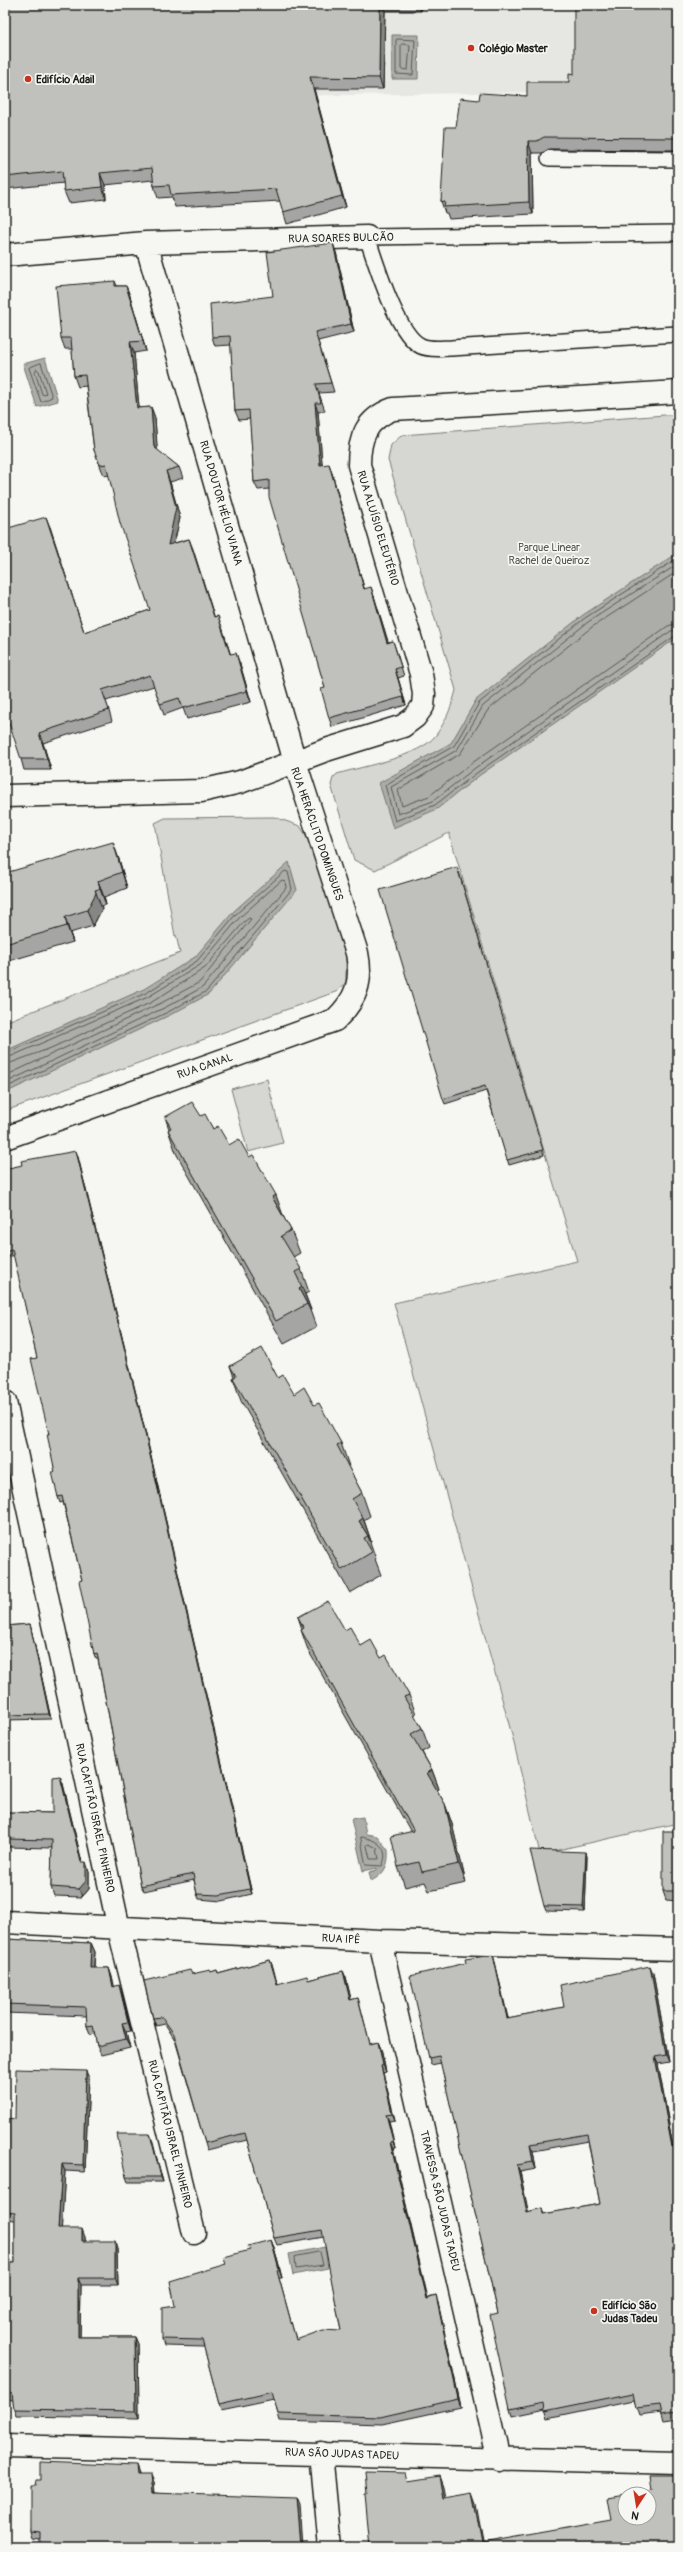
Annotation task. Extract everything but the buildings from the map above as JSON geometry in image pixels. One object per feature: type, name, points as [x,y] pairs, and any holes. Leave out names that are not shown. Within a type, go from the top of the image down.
[{"type":"street","name":"RUA SOARES BULCÃO","points":[[5,255],[146,243],[367,237]]},
{"type":"street","name":"RUA DOUTOR HÉLIO VIANA","points":[[146,243],[295,762]]},
{"type":"street","name":"RUA ALUÍSIO ELEUTÉRIO","points":[[295,762],[403,726],[415,717],[423,706],[424,694],[421,674],[359,465],[362,434],[370,423],[381,413],[393,409],[678,392]]},
{"type":"street","name":"RUA HERÁCLITO DOMINGUES","points":[[5,796],[201,791],[240,782],[295,762],[357,954]]},
{"type":"street","name":"RUA CANAL","points":[[5,1138],[335,1020],[348,1008],[355,995],[360,980],[357,954]]},
{"type":"street","name":"RUA CAPITÃO ISRAEL PINHEIRO","points":[[5,1402],[119,1929],[194,2233]]},
{"type":"street","name":"RUA IPÊ","points":[[5,1922],[119,1929],[380,1941],[678,1949]]},
{"type":"street","name":"TRAVESSA SÃO JUDAS TADEU","points":[[380,1941],[499,2460]]},
{"type":"street","name":"RUA SÃO JUDAS TADEU","points":[[5,2446],[321,2453],[499,2460],[678,2463]]},
{"type":"street","points":[[321,2453],[330,2547]]},
{"type":"lane","points":[[549,158],[678,159]]},
{"type":"lane","name":"RUA SOARES BULCÃO","points":[[367,237],[678,233]]},
{"type":"lane","points":[[367,237],[392,307],[412,340],[422,346],[459,348],[678,334]]},
{"type":"shaded area","name":"Colégio Master","points":[[261,5],[678,5],[678,90],[267,96]]},
{"type":"green space","name":"Parque Linear Rachel de Queiroz","points":[[678,414],[678,1823],[540,1854],[513,1739],[394,1303],[577,1261],[449,833],[375,870],[354,860],[331,785],[333,778],[337,774],[390,760],[428,743],[436,735],[446,719],[456,690],[388,460],[391,445],[402,435]]},
{"type":"green space","points":[[274,817],[300,826],[313,846],[346,953],[346,982],[338,991],[5,1111],[5,1022],[180,953],[176,935],[175,936],[155,823],[165,818]]},
{"type":"green space","points":[[267,1079],[283,1143],[248,1152],[231,1089]]},
{"type":"water","points":[[392,35],[419,35],[418,79],[392,79]]},
{"type":"water","points":[[45,358],[58,401],[37,407],[23,364]]},
{"type":"water","points":[[678,553],[678,637],[480,775],[437,809],[393,828],[379,783],[451,743],[476,700],[583,615]]},
{"type":"water","points":[[289,862],[297,890],[209,994],[170,1015],[5,1093],[5,1051],[144,989],[195,957],[234,911]]},
{"type":"water","points":[[363,1817],[366,1834],[377,1836],[388,1850],[387,1865],[380,1875],[371,1881],[369,1872],[377,1870],[377,1868],[363,1871],[351,1819]]},
{"type":"water","points":[[325,2247],[328,2268],[293,2275],[289,2254]]},
{"type":"place","name":"Colégio Master","points":[[471,48]]},
{"type":"place","name":"Edifício Adail","points":[[28,79]]},
{"type":"place","name":"Edifício São Judas Tadeu","points":[[594,2311]]}]
